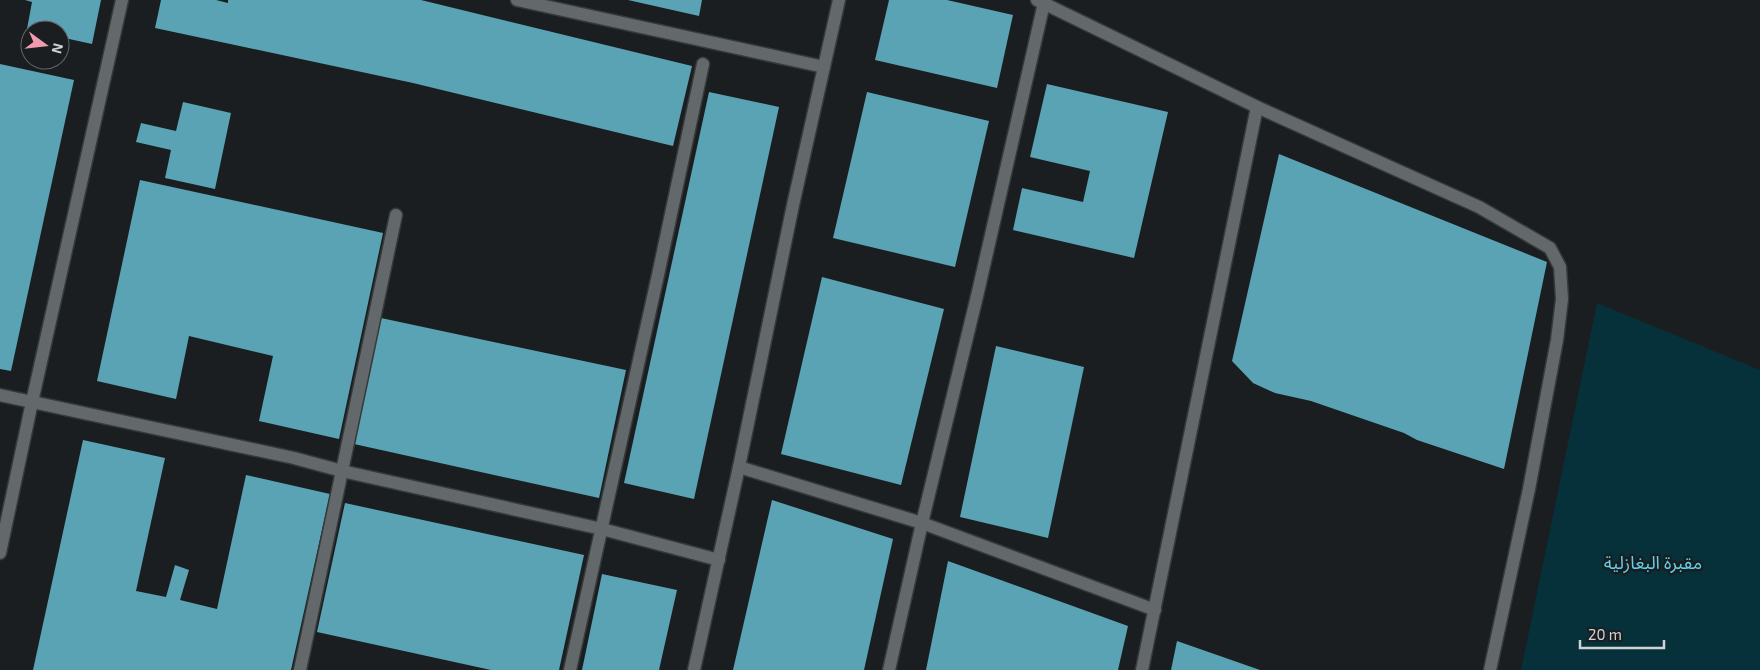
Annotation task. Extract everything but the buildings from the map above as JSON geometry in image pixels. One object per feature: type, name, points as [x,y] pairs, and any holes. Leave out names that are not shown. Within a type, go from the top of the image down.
[{"type":"street","points":[[0,553],[122,0]]},
{"type":"street","points":[[517,0],[824,67]]},
{"type":"street","points":[[694,670],[739,467],[793,205],[839,0]]},
{"type":"street","points":[[890,670],[922,523],[978,292],[1041,2],[1257,107],[1479,207],[1550,248],[1560,267],[1562,299],[1557,340],[1529,490],[1490,670]]},
{"type":"street","points":[[570,670],[703,64]]},
{"type":"street","points":[[1142,670],[1156,610],[1257,107]]},
{"type":"street","points":[[300,670],[396,215]]},
{"type":"street","points":[[0,395],[275,454],[602,529],[719,560]]},
{"type":"street","points":[[739,467],[922,523],[1156,610]]},
{"type":"green space","name":"مقبرة البغازلية","points":[[1597,303],[1760,370],[1760,670],[1521,670]]}]
